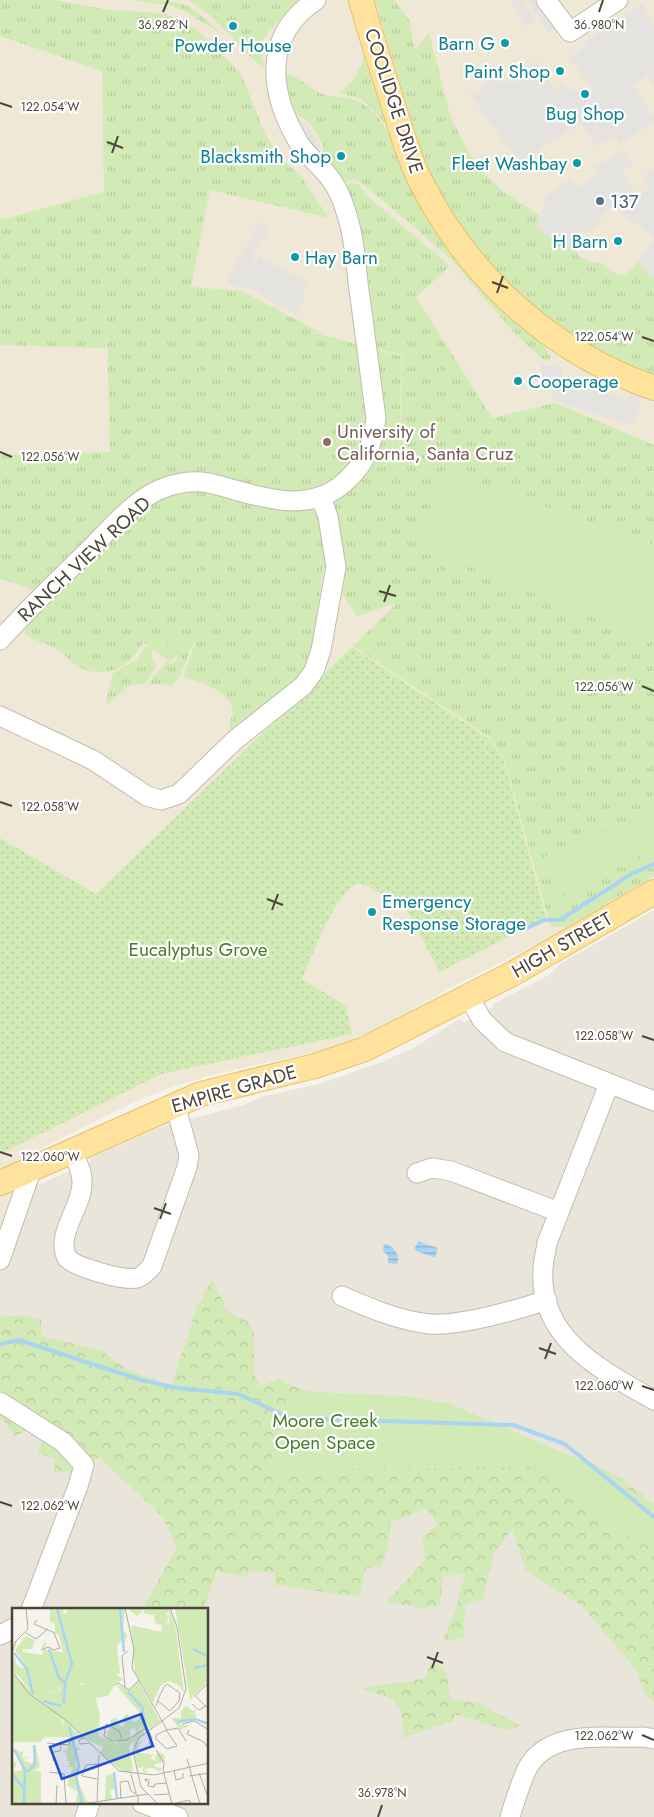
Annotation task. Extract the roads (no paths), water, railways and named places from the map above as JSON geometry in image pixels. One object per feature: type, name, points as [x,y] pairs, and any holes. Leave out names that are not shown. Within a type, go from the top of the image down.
[{"type":"main road","name":"COOLIDGE DRIVE","points":[[361,0],[406,145],[419,178],[449,233],[469,259],[499,292],[545,332],[617,375],[654,388]]},
{"type":"main road","name":"HIGH STREET","points":[[468,995],[512,974],[654,892]]},
{"type":"main road","name":"EMPIRE GRADE","points":[[0,1183],[201,1094],[315,1066],[365,1049],[468,995]]},
{"type":"street","name":"RANCH VIEW ROAD","points":[[0,640],[116,525],[143,500],[160,490],[176,485],[202,482],[287,502],[321,498],[342,485],[361,464],[373,438],[376,418],[350,225],[337,188],[300,145],[280,101],[276,80],[275,65],[282,36],[304,8],[316,0]]},
{"type":"street","points":[[546,0],[570,32],[618,0]]},
{"type":"street","points":[[0,716],[93,760],[147,796],[160,800],[179,794],[235,740],[304,686],[314,671],[321,650],[336,567],[328,517],[321,498]]},
{"type":"street","points":[[468,995],[482,1020],[505,1042],[654,1101]]},
{"type":"street","points":[[609,1084],[547,1243],[543,1270],[547,1300],[559,1330],[576,1351],[602,1371],[654,1400]]},
{"type":"street","points":[[71,1150],[78,1164],[82,1184],[63,1244],[67,1258],[78,1266],[128,1278],[145,1274],[152,1266],[187,1167],[188,1145],[175,1104]]},
{"type":"street","points":[[0,1260],[32,1168]]},
{"type":"street","points":[[417,1173],[432,1168],[451,1171],[559,1212]]},
{"type":"street","points":[[342,1296],[364,1314],[431,1324],[453,1323],[547,1300]]},
{"type":"street","points":[[0,1402],[63,1442],[84,1465],[78,1486],[32,1608]]},
{"type":"street","points":[[0,1635],[12,1629]]},
{"type":"street","points":[[510,1817],[527,1770],[535,1757],[549,1746],[563,1740],[644,1737],[654,1739]]},
{"type":"street","points":[[86,1817],[90,1804]]},
{"type":"street","points":[[145,1804],[178,1817]]},
{"type":"water","points":[[418,1241],[438,1248],[435,1258],[414,1250]]},
{"type":"water","points":[[384,1244],[390,1246],[397,1254],[397,1264],[388,1263],[388,1256],[383,1251]]},
{"type":"waterway","points":[[525,929],[544,920],[560,920],[631,874],[654,864]]},
{"type":"waterway","points":[[0,1344],[19,1340],[141,1380],[177,1388],[238,1394],[290,1418],[513,1425],[565,1444],[654,1517]]},
{"type":"place","name":"Powder House","points":[[233,26]]},
{"type":"place","name":"Barn G","points":[[505,43]]},
{"type":"place","name":"Paint Shop","points":[[560,71]]},
{"type":"place","name":"Bug Shop","points":[[585,94]]},
{"type":"place","name":"Blacksmith Shop","points":[[341,156]]},
{"type":"place","name":"Fleet Washbay","points":[[577,163]]},
{"type":"place","name":"137","points":[[600,201]]},
{"type":"place","name":"H Barn","points":[[618,241]]},
{"type":"place","name":"Hay Barn","points":[[295,257]]},
{"type":"place","name":"Cooperage","points":[[518,381]]},
{"type":"place","name":"University of California, Santa Cruz","points":[[327,442]]},
{"type":"place","name":"Emergency Response Storage","points":[[372,912]]},
{"type":"park label","name":"Eucalyptus Grove","points":[[198,949]]},
{"type":"park label","name":"Moore Creek Open Space","points":[[325,1431]]}]
